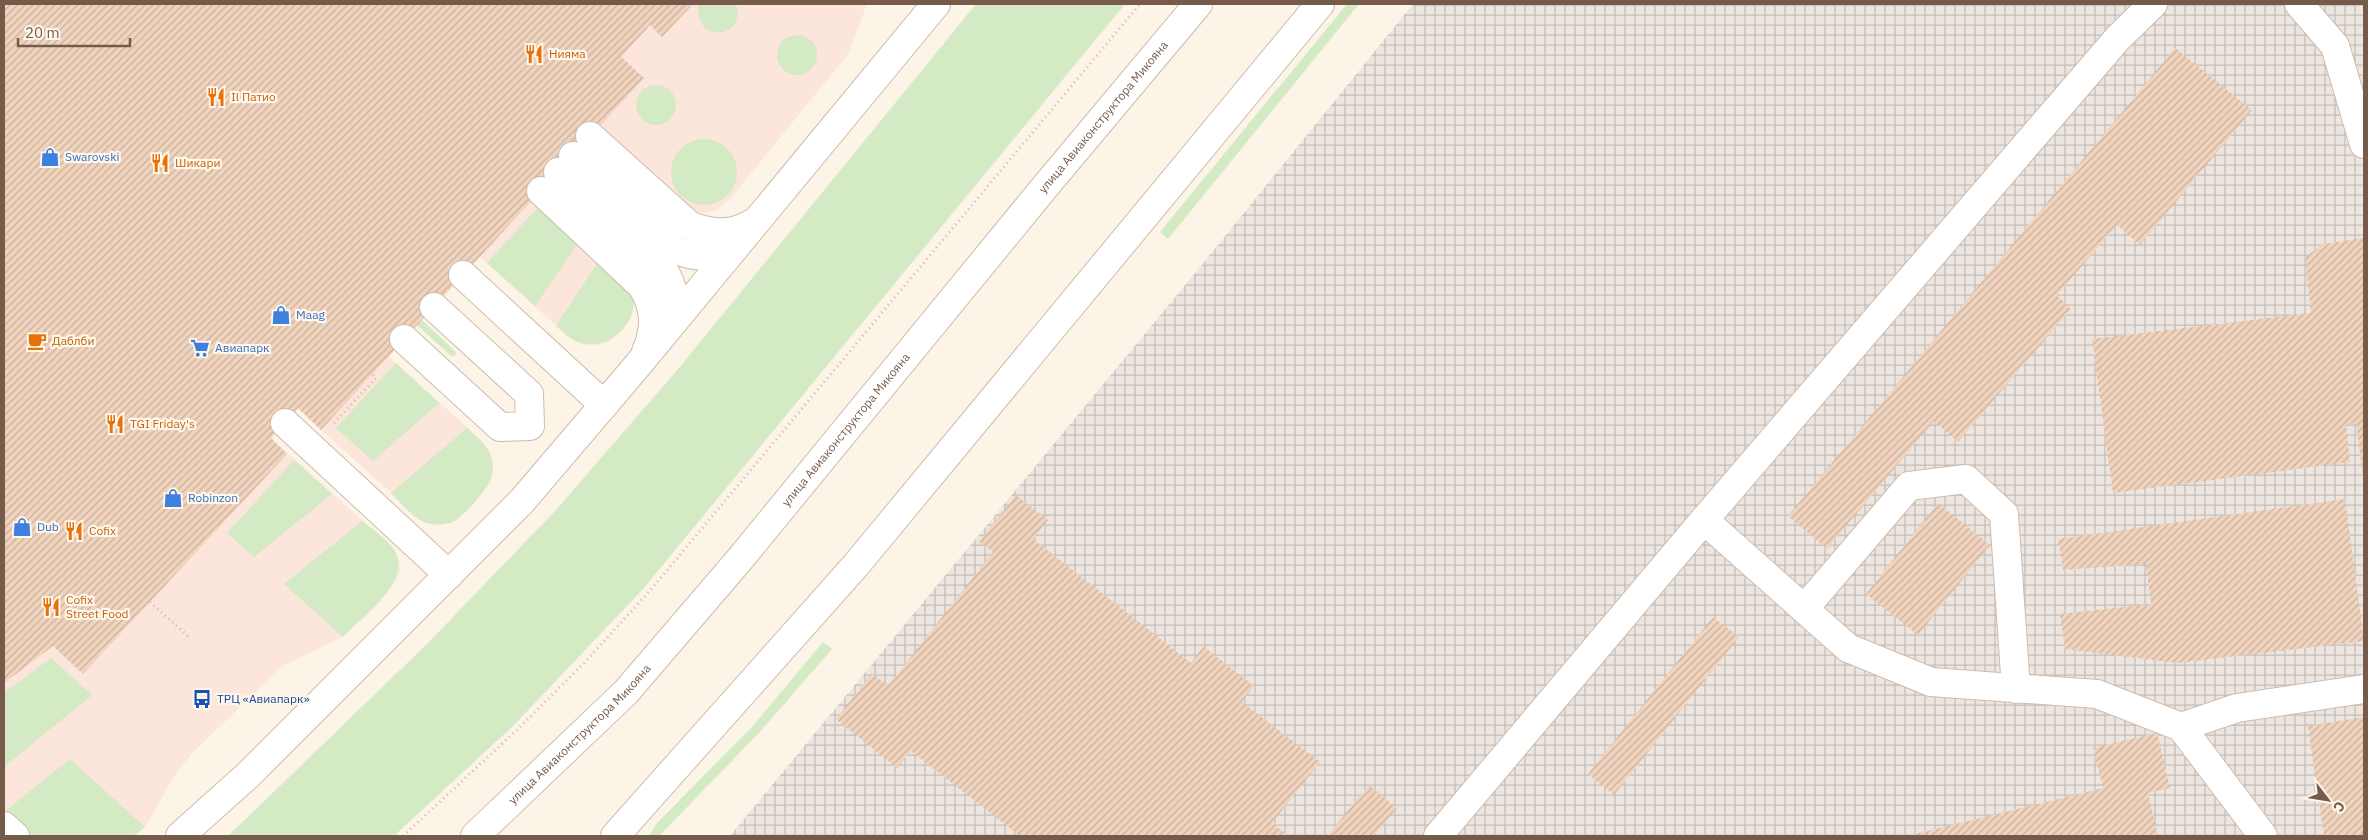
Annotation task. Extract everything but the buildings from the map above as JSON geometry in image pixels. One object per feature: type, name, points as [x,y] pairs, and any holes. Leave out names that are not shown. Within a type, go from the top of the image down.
[{"type":"street","points":[[180,836],[248,775],[522,501],[658,341],[936,4]]},
{"type":"street","name":"улица Авиаконструктора Микояна","points":[[476,836],[626,692],[740,559],[1044,188],[1198,4]]},
{"type":"street","points":[[615,836],[856,565],[1320,4]]},
{"type":"street","points":[[1438,836],[1704,520],[2118,38],[2153,4]]},
{"type":"street","points":[[2299,4],[2335,46],[2364,144]]},
{"type":"street","points":[[565,164],[689,225],[706,231],[723,233],[746,228],[764,212]]},
{"type":"street","points":[[565,164],[676,250],[697,257],[717,255],[734,247],[742,239]]},
{"type":"street","points":[[565,164],[666,274],[674,294],[674,312],[658,341]]},
{"type":"street","points":[[565,164],[633,276],[648,297],[654,320],[653,332],[644,356],[637,366]]},
{"type":"street","points":[[463,275],[604,405]]},
{"type":"street","points":[[434,307],[529,394],[530,426]]},
{"type":"street","points":[[404,339],[500,427],[530,426],[562,455]]},
{"type":"street","points":[[285,423],[449,575]]},
{"type":"street","points":[[1804,609],[1909,486],[1966,479],[2004,514],[2016,688]]},
{"type":"street","points":[[1704,520],[1848,648],[1931,682],[2097,694],[2181,727],[2263,836]]},
{"type":"street","points":[[2181,727],[2237,708],[2364,689]]},
{"type":"street","points":[[4,826],[15,836]]},
{"type":"path","points":[[403,836],[518,730],[584,663],[648,593],[1140,4]]},
{"type":"path","points":[[329,429],[376,378],[372,374]]},
{"type":"path","points":[[150,602],[189,637]]},
{"type":"shaded area","name":"Авиапарк","points":[[4,4],[867,4],[850,50],[845,58],[729,200],[718,209],[707,213],[692,211],[618,275],[634,302],[626,325],[609,342],[596,345],[583,344],[569,337],[480,257],[388,356],[481,440],[490,452],[493,468],[491,481],[483,492],[452,522],[427,523],[417,516],[298,409],[271,438],[392,547],[398,558],[400,570],[396,581],[343,637],[284,665],[192,753],[175,775],[145,827],[133,836],[30,836],[4,812]]},
{"type":"shaded area","points":[[1413,4],[2364,4],[2364,836],[730,836],[1205,261]]},
{"type":"green space","points":[[699,4],[736,4],[737,16],[734,25],[727,30],[711,31],[703,26],[699,17]]},
{"type":"green space","points":[[976,4],[1125,4],[643,589],[514,725],[394,836],[228,836],[426,645],[556,510],[679,368]]},
{"type":"green space","points":[[1347,4],[1359,4],[1168,239],[1160,232]]},
{"type":"green space","points":[[801,35],[808,38],[814,44],[817,55],[816,63],[808,72],[801,75],[793,75],[786,72],[778,63],[777,51],[780,44],[789,36]]},
{"type":"green space","points":[[660,85],[667,88],[673,94],[676,105],[675,113],[667,122],[660,125],[652,125],[645,122],[637,113],[636,101],[639,94],[648,86]]},
{"type":"green space","points":[[698,139],[710,139],[722,144],[732,154],[737,166],[735,185],[722,200],[710,205],[698,205],[686,200],[676,190],[671,178],[671,166],[676,154],[686,144]]},
{"type":"green space","points":[[540,205],[580,241],[535,306],[487,263]]},
{"type":"green space","points":[[600,259],[628,286],[633,296],[634,307],[625,327],[617,335],[597,344],[586,344],[570,338],[556,326]]},
{"type":"green space","points":[[422,320],[455,351],[456,355],[451,356],[417,325]]},
{"type":"green space","points":[[396,363],[439,403],[373,461],[336,428]]},
{"type":"green space","points":[[467,428],[484,445],[491,456],[493,468],[489,482],[472,505],[453,522],[432,524],[421,521],[391,493]]},
{"type":"green space","points":[[294,460],[332,494],[254,557],[227,533]]},
{"type":"green space","points":[[362,521],[382,536],[392,547],[398,559],[398,571],[393,584],[384,596],[343,637],[284,584]]},
{"type":"green space","points":[[823,642],[832,649],[758,734],[659,836],[649,836],[657,823],[751,728]]},
{"type":"green space","points":[[51,658],[92,695],[4,767],[4,693]]},
{"type":"green space","points":[[70,759],[145,827],[133,836],[30,836],[4,812]]},
{"type":"place","name":"Нияма","points":[[534,54]]},
{"type":"place","name":"Il Патио","points":[[216,97]]},
{"type":"place","name":"Swarovski","points":[[50,157]]},
{"type":"place","name":"Шикари","points":[[160,163]]},
{"type":"place","name":"Maag","points":[[281,315]]},
{"type":"place","name":"Даблби","points":[[37,341]]},
{"type":"place","name":"Авиапарк","points":[[200,348]]},
{"type":"place","name":"TGI Friday's","points":[[115,424]]},
{"type":"place","name":"Robinzon","points":[[173,498]]},
{"type":"place","name":"Dub","points":[[22,527]]},
{"type":"place","name":"Cofix","points":[[74,531]]},
{"type":"place","name":"Cofix Street Food","points":[[51,607]]},
{"type":"place","name":"ТРЦ «Авиапарк»","points":[[202,699]]}]
